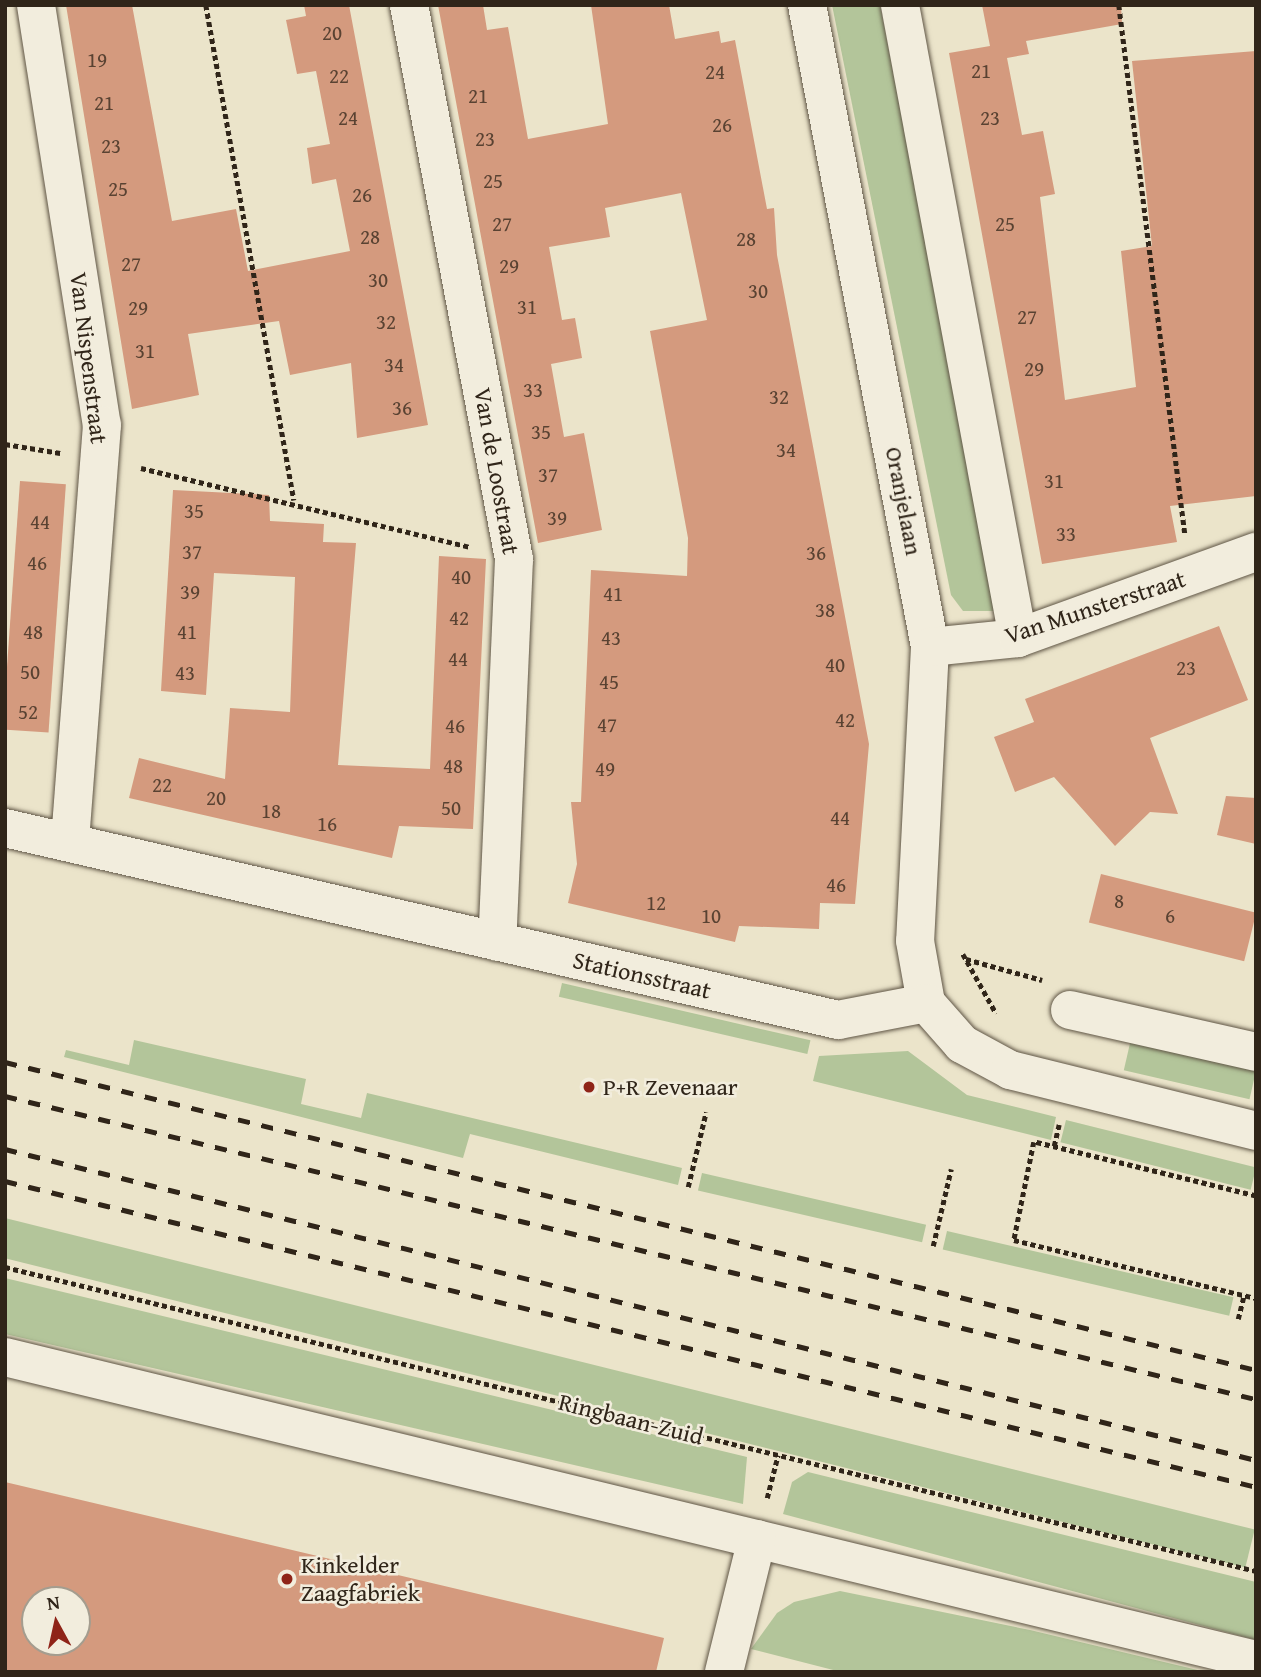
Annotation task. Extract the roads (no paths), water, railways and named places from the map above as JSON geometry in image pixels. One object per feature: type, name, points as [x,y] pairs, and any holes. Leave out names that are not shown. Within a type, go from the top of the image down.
[{"type":"street","name":"Van Nispenstraat","points":[[36,5],[102,425],[102,459],[70,840]]},
{"type":"street","name":"Van de Loostraat","points":[[410,5],[514,559],[498,942]]},
{"type":"street","name":"Oranjelaan","points":[[807,5],[930,647],[915,941],[926,1003]]},
{"type":"street","points":[[900,5],[1018,638]]},
{"type":"street","name":"Van Munsterstraat","points":[[930,647],[1018,638],[1256,552]]},
{"type":"street","name":"Stationsstraat","points":[[5,828],[70,840],[838,1020],[926,1003]]},
{"type":"street","points":[[926,1003],[962,1044],[1010,1070],[1256,1131]]},
{"type":"street","points":[[1070,1010],[1256,1052]]},
{"type":"street","points":[[5,1357],[1256,1660]]},
{"type":"street","points":[[724,1672],[757,1539]]},
{"type":"railway","points":[[5,1062],[1256,1370]]},
{"type":"railway","points":[[5,1096],[1256,1399]]},
{"type":"railway","points":[[5,1149],[1256,1460]]},
{"type":"railway","points":[[5,1181],[1256,1487]]},
{"type":"place","name":"P+R Zevenaar","points":[[589,1087]]},
{"type":"place","name":"Kinkelder Zaagfabriek","points":[[287,1579]]}]
